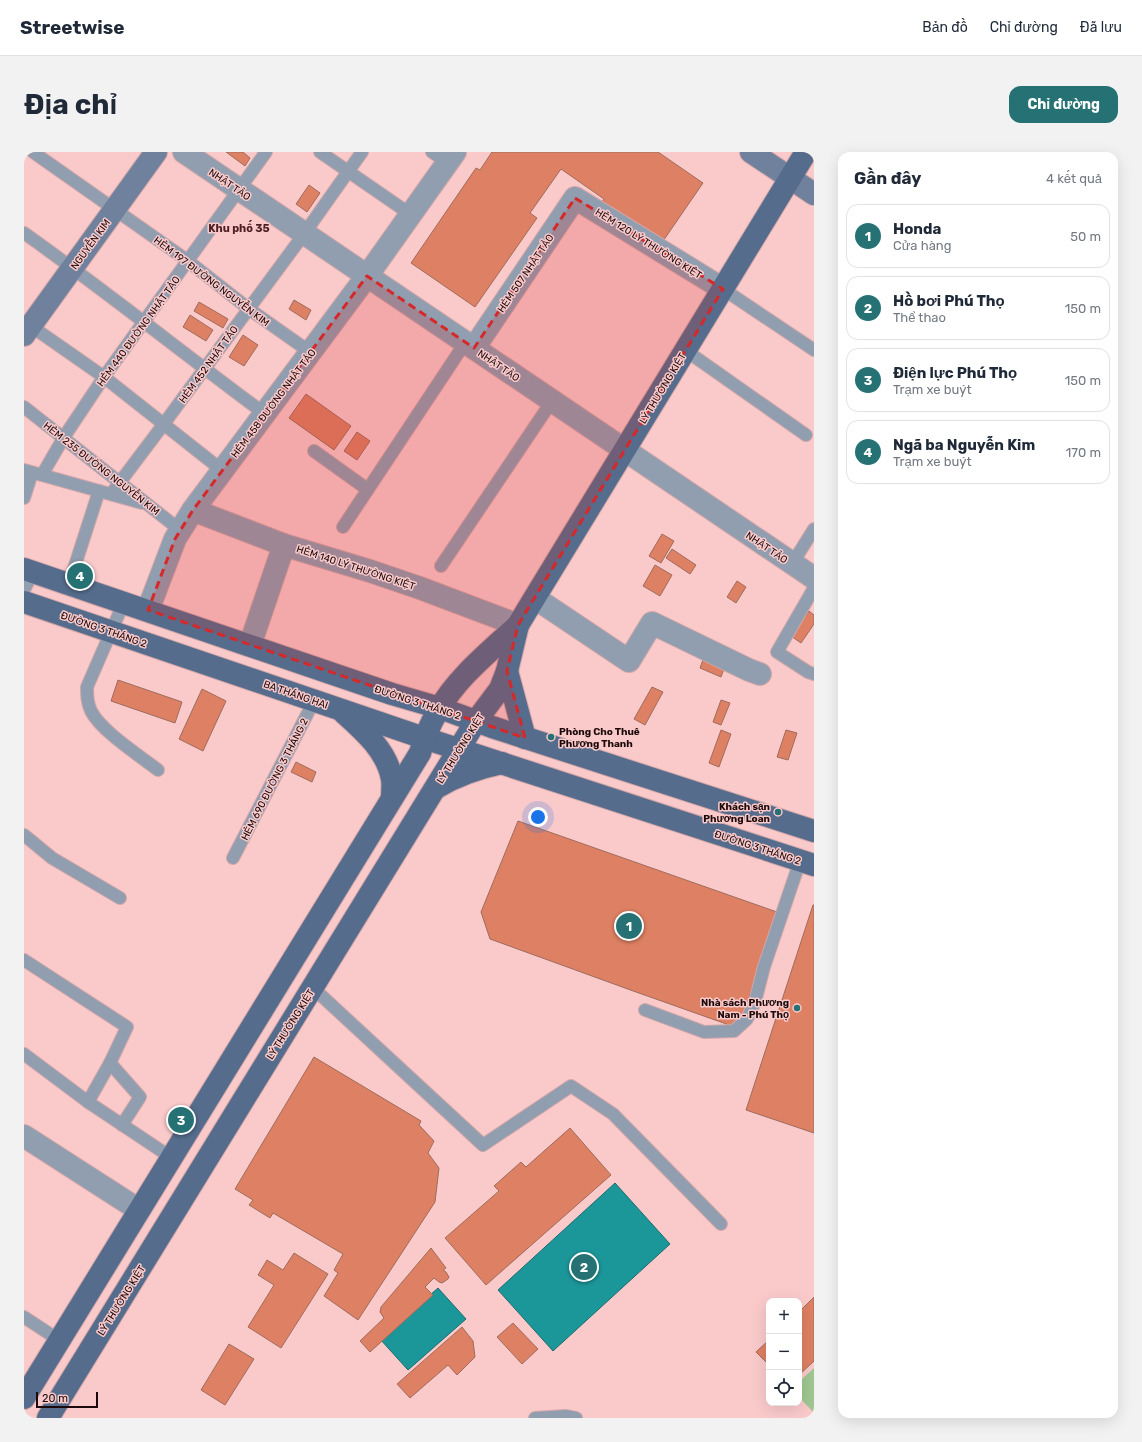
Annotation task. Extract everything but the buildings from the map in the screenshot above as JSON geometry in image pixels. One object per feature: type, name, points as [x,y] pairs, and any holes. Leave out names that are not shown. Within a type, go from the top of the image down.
[{"type":"main road","name":"LÝ THƯỜNG KIỆT","points":[[24,1398],[420,754],[424,738],[440,708],[466,674],[518,625],[806,152]]},
{"type":"main road","name":"ĐƯỜNG 3 THÁNG 2","points":[[27,577],[69,584],[392,694],[440,708],[525,738],[814,832]]},
{"type":"main road","name":"ĐƯỜNG 3 THÁNG 2","points":[[24,602],[253,680]]},
{"type":"main road","name":"LÝ THƯỜNG KIỆT","points":[[48,1418],[476,721],[500,689],[507,672],[518,625]]},
{"type":"main road","points":[[507,672],[525,738]]},
{"type":"main road","name":"BA THÁNG HAI","points":[[253,680],[338,708]]},
{"type":"main road","name":"ĐƯỜNG 3 THÁNG 2","points":[[338,708],[424,738],[807,863]]},
{"type":"main road","points":[[338,708],[362,730],[381,751],[388,766],[392,780],[392,798]]},
{"type":"main road","points":[[435,788],[462,774],[503,763]]},
{"type":"street","name":"NGUYỄN KIM","points":[[26,328],[73,268],[156,152]]},
{"type":"street","name":"NHẬT TẢO","points":[[184,152],[814,578]]},
{"type":"street","points":[[751,152],[814,194]]},
{"type":"street","name":"HẺM 458 ĐƯỜNG NHẬT TẢO","points":[[148,610],[174,539],[193,510],[367,276],[410,214],[445,155]]},
{"type":"street","name":"HẺM 120 LÝ THƯỜNG KIỆT","points":[[575,198],[723,289]]},
{"type":"street","name":"HẺM 507 NHẬT TẢO","points":[[470,346],[575,198]]},
{"type":"street","name":"HẺM 140 LÝ THƯỜNG KIỆT","points":[[193,510],[284,545],[413,585],[518,625]]},
{"type":"street","points":[[250,645],[284,545]]},
{"type":"street","points":[[535,598],[629,660],[652,623],[760,674]]},
{"type":"street","points":[[24,1136],[139,1210]]},
{"type":"lane","name":"HẺM 197 ĐƯỜNG NGUYỄN KIM","points":[[33,152],[188,261],[249,309],[310,352]]},
{"type":"lane","name":"HẺM 440 ĐƯỜNG NHẬT TẢO","points":[[24,498],[33,473],[64,437],[104,378],[238,189],[266,152]]},
{"type":"lane","points":[[320,152],[410,214]]},
{"type":"lane","name":"HẺM 452 NHẬT TẢO","points":[[69,584],[105,492],[120,482],[304,234],[362,152]]},
{"type":"lane","points":[[24,233],[73,268],[265,414]]},
{"type":"lane","points":[[723,289],[814,350]]},
{"type":"lane","points":[[26,328],[104,378],[223,471]]},
{"type":"lane","points":[[343,527],[367,489],[470,346]]},
{"type":"lane","points":[[685,350],[806,434]]},
{"type":"lane","points":[[442,566],[552,402]]},
{"type":"lane","name":"HẺM 235 ĐƯỜNG NGUYỄN KIM","points":[[24,407],[64,437],[180,530]]},
{"type":"lane","points":[[314,451],[367,489]]},
{"type":"lane","points":[[33,473],[147,504]]},
{"type":"lane","points":[[792,564],[814,529]]},
{"type":"lane","points":[[814,588],[777,652],[808,672],[814,674]]},
{"type":"lane","points":[[124,602],[87,687],[86,698],[91,712],[104,729],[158,770]]},
{"type":"lane","name":"HẺM 690 ĐƯỜNG 3 THÁNG 2","points":[[233,858],[314,701]]},
{"type":"lane","points":[[24,835],[52,858],[120,898]]},
{"type":"lane","points":[[645,1010],[704,1032],[734,1031],[747,1019],[755,1002],[764,966],[807,863]]},
{"type":"lane","points":[[24,960],[127,1027],[110,1063],[88,1102]]},
{"type":"lane","points":[[312,987],[484,1145],[571,1086],[613,1114],[721,1224]]},
{"type":"lane","points":[[24,1054],[88,1102],[172,1158]]},
{"type":"lane","points":[[110,1063],[140,1097],[122,1124]]},
{"type":"lane","points":[[24,1317],[59,1340]]},
{"type":"lane","points":[[535,1418],[566,1416],[576,1418]]},
{"type":"highlighted area","points":[[575,198],[723,289],[518,625],[507,671],[525,738],[148,610],[175,539],[193,510],[367,276],[474,348]]},
{"type":"green space","points":[[814,1368],[814,1413],[802,1400],[802,1379]]},
{"type":"water","points":[[615,1183],[670,1244],[553,1351],[498,1290]]},
{"type":"water","points":[[438,1288],[466,1319],[408,1370],[380,1339]]},
{"type":"place","name":"Ngã ba Nguyễn Kim","points":[[80,576]]},
{"type":"place","name":"Phòng Cho Thuê Phương Thanh","points":[[551,737]]},
{"type":"place","name":"Khách sạn Phương Loan","points":[[778,812]]},
{"type":"place","name":"Honda","points":[[629,926]]},
{"type":"place","name":"Nhà sách Phương Nam - Phú Thọ","points":[[797,1008]]},
{"type":"place","name":"Điện lực Phú Thọ","points":[[181,1120]]},
{"type":"place","name":"Hồ bơi Phú Thọ","points":[[584,1267]]},
{"type":"district","name":"Khu phố 35","points":[[239,228]]}]
